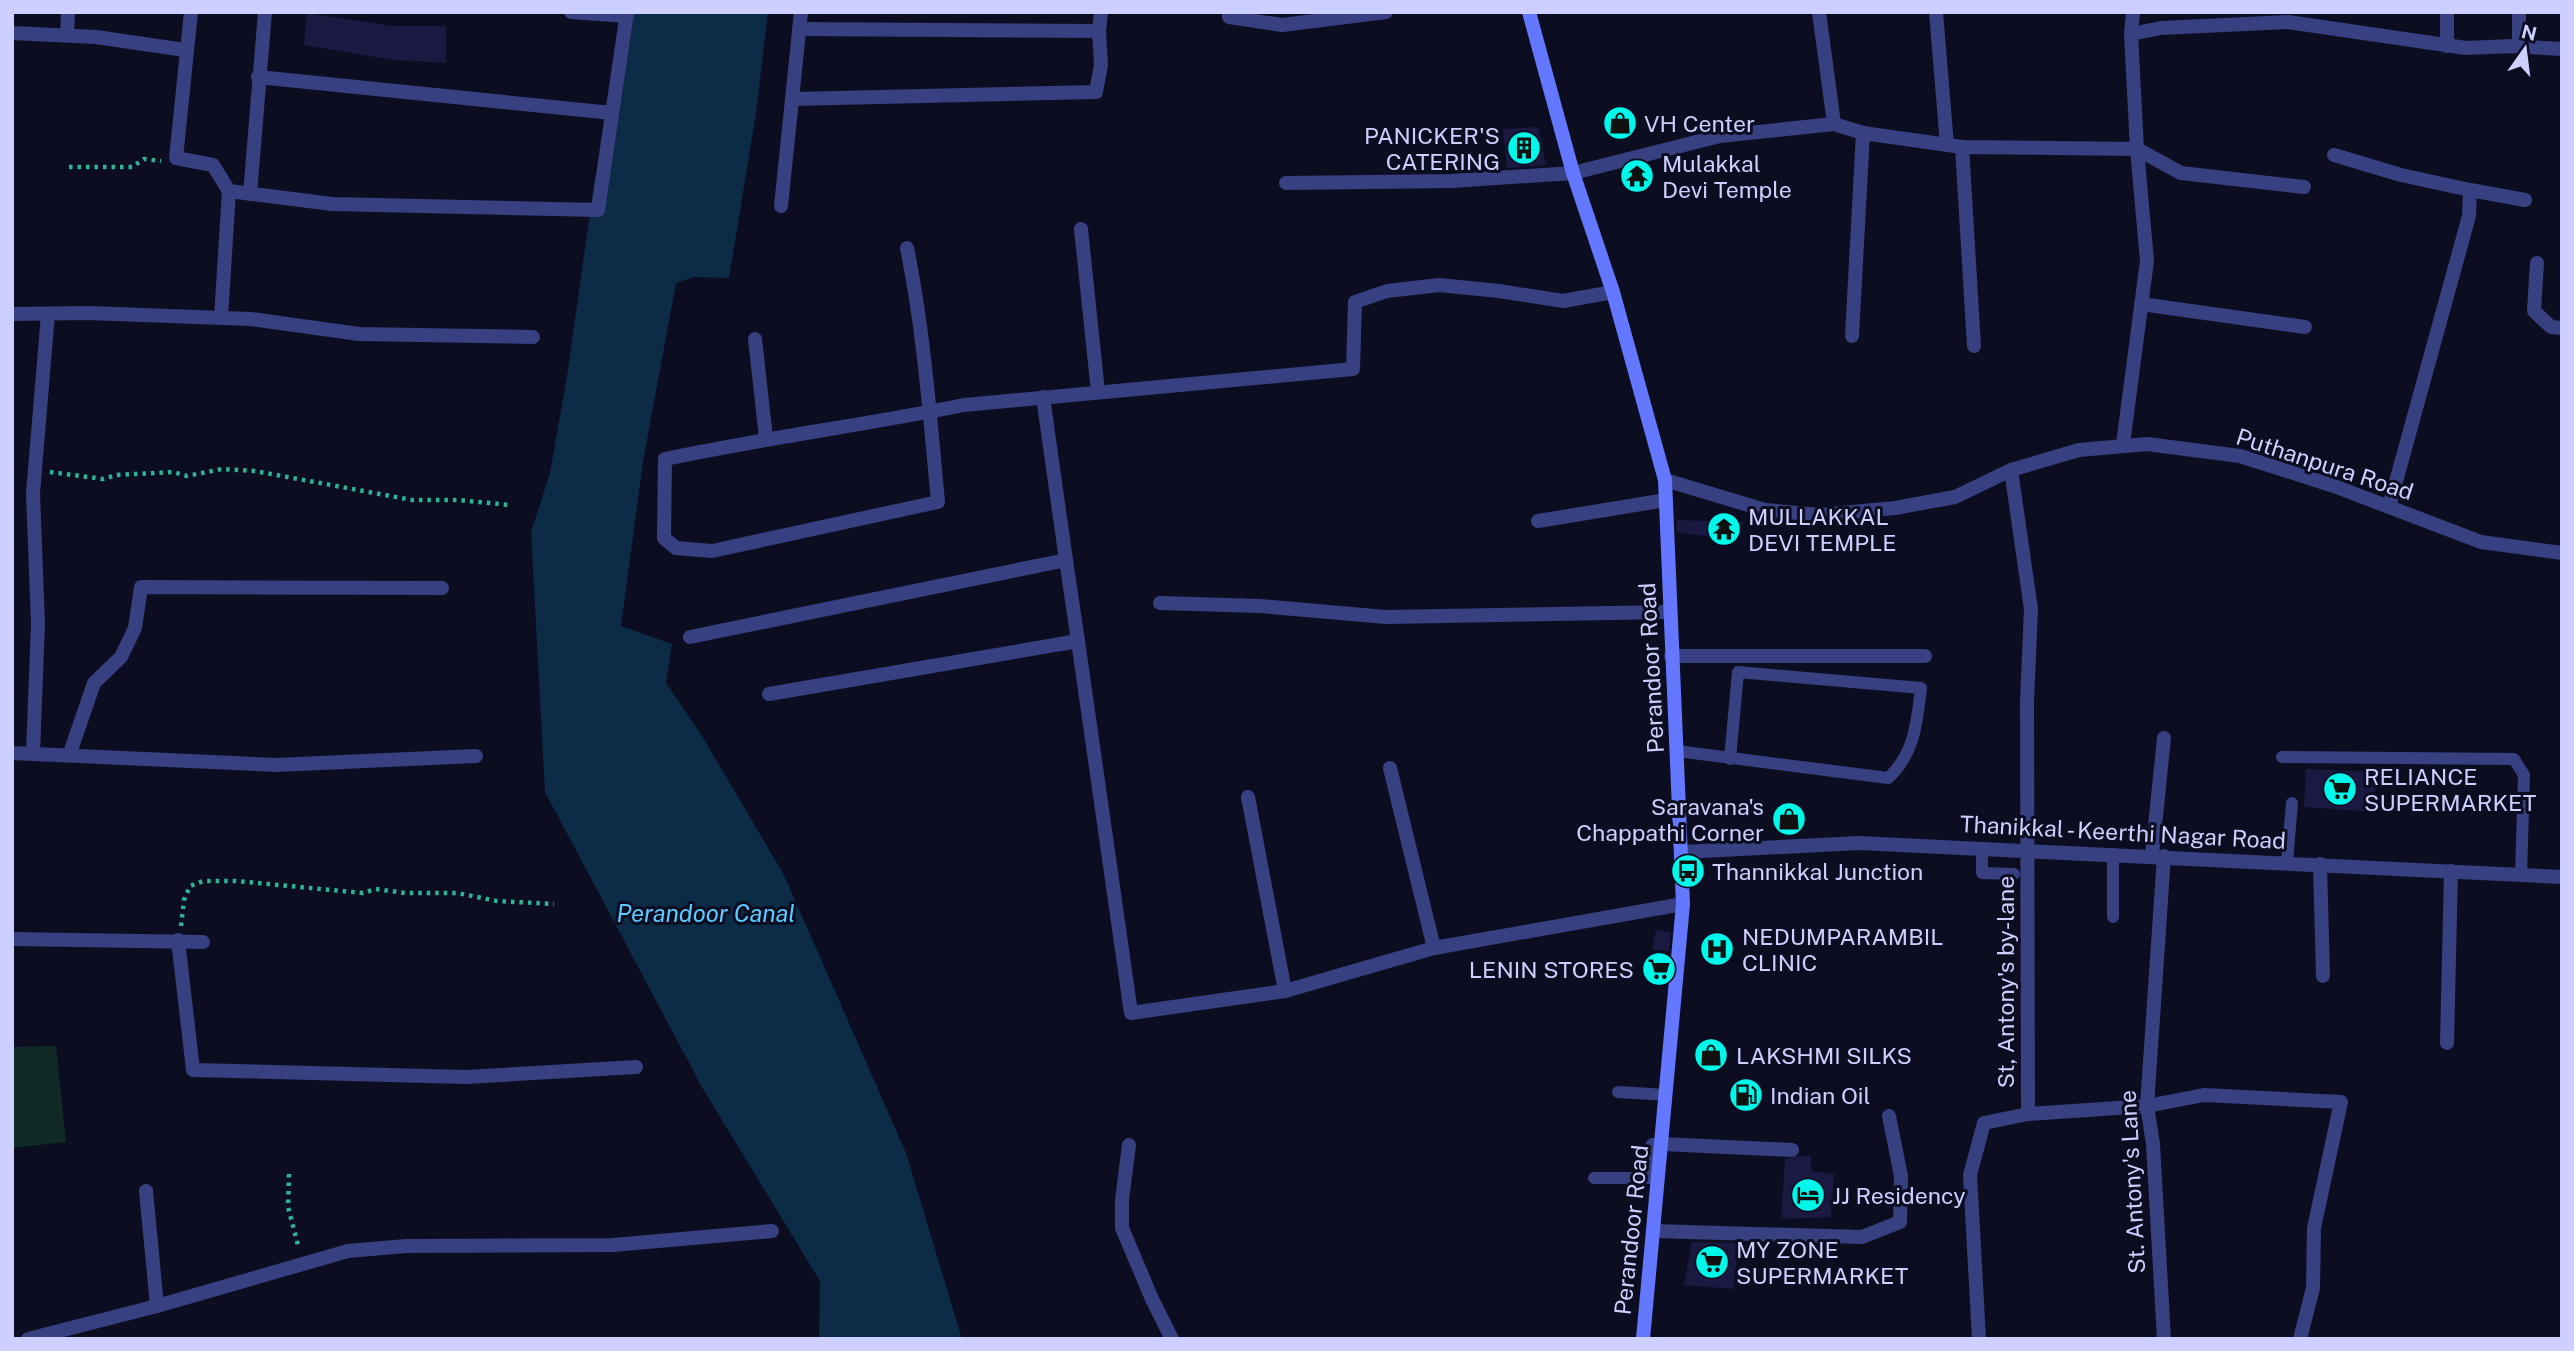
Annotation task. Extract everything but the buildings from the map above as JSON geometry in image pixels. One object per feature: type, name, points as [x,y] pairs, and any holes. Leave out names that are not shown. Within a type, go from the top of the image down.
[{"type":"main road","name":"Perandoor Road","points":[[1529,12],[1573,173],[1612,292],[1665,480],[1669,537],[1668,612],[1683,904],[1643,1339]]},
{"type":"street","points":[[67,35],[68,12]]},
{"type":"street","points":[[191,12],[176,158],[213,165],[229,191],[221,318]]},
{"type":"street","points":[[250,194],[265,12]]},
{"type":"street","points":[[229,191],[331,204],[598,209],[627,14],[570,12]]},
{"type":"street","points":[[781,206],[801,12]]},
{"type":"street","points":[[794,99],[1096,92],[1101,65],[1101,12]]},
{"type":"street","points":[[1229,12],[1229,17],[1282,25],[1386,12]]},
{"type":"street","points":[[1819,12],[1834,124]]},
{"type":"street","points":[[1936,12],[1955,146],[1974,346]]},
{"type":"street","points":[[2123,444],[2147,261],[2137,149],[2131,34],[2133,12]]},
{"type":"street","points":[[2446,46],[2447,12]]},
{"type":"street","points":[[2519,12],[2519,46]]},
{"type":"street","points":[[2131,34],[2161,27],[2288,22],[2466,48],[2519,46],[2562,49]]},
{"type":"street","points":[[799,29],[1099,31]]},
{"type":"street","points":[[12,33],[67,35],[185,50]]},
{"type":"street","points":[[258,77],[612,113]]},
{"type":"street","points":[[1286,183],[1452,181],[1573,173],[1720,136],[1834,124],[1863,133],[1955,146],[2137,149],[2181,173],[2304,187]]},
{"type":"street","points":[[1852,336],[1863,133]]},
{"type":"street","points":[[2334,155],[2401,175],[2525,200]]},
{"type":"street","points":[[2389,507],[2469,216],[2469,190]]},
{"type":"street","points":[[1081,229],[1098,392]]},
{"type":"street","points":[[907,248],[917,299],[930,412],[938,502],[712,551],[676,548],[664,538],[665,459],[766,438],[930,412],[964,405],[1353,369],[1355,302],[1387,291],[1439,285],[1563,301],[1612,292]]},
{"type":"street","points":[[2538,263],[2534,311],[2552,327],[2562,328]]},
{"type":"street","points":[[2141,304],[2305,327]]},
{"type":"street","points":[[12,314],[251,319],[359,334],[533,337]]},
{"type":"street","points":[[33,752],[38,624],[35,472],[48,314]]},
{"type":"street","points":[[755,340],[766,438]]},
{"type":"street","points":[[1043,397],[1131,1013],[1285,992],[1434,948],[1683,904]]},
{"type":"street","name":"Puthanpura Road","points":[[1665,480],[1765,510],[1820,515],[1895,508],[1955,497],[2011,470],[2079,450],[2123,444],[2147,444],[2240,456],[2481,542],[2562,553]]},
{"type":"street","name":"St, Antony's by-lane","points":[[2011,470],[2031,609],[2027,701],[2028,1114]]},
{"type":"street","points":[[1538,521],[1666,500]]},
{"type":"street","points":[[690,636],[1066,560]]},
{"type":"street","points":[[70,753],[94,683],[121,657],[135,628],[141,587],[442,588]]},
{"type":"street","points":[[1160,603],[1260,606],[1386,617],[1668,612]]},
{"type":"street","points":[[769,694],[1078,641]]},
{"type":"street","points":[[1671,656],[1925,656]]},
{"type":"street","name":"St. Antony's Lane","points":[[2164,738],[2147,1106],[2153,1144],[2164,1339]]},
{"type":"street","points":[[12,753],[70,753],[276,765],[476,755]]},
{"type":"street","points":[[1390,768],[1434,948]]},
{"type":"street","points":[[1248,797],[1285,992]]},
{"type":"street","name":"Thanikkal - Keerthi Nagar Road","points":[[1682,852],[1859,843],[2158,855],[2562,877]]},
{"type":"street","points":[[2320,864],[2323,976]]},
{"type":"street","points":[[2447,1043],[2451,871]]},
{"type":"street","points":[[12,939],[204,942]]},
{"type":"street","points":[[178,940],[193,1070],[466,1077],[636,1067]]},
{"type":"street","points":[[1979,1339],[1970,1175],[1984,1123],[2028,1114],[2147,1106],[2204,1095],[2341,1102],[2314,1228],[2313,1288],[2300,1339]]},
{"type":"street","points":[[1654,1231],[1862,1237],[1900,1223],[1901,1176],[1889,1116]]},
{"type":"street","points":[[1662,1144],[1792,1150]]},
{"type":"street","points":[[1129,1145],[1122,1200],[1122,1228],[1172,1339]]},
{"type":"street","points":[[146,1191],[158,1306]]},
{"type":"street","points":[[28,1339],[158,1306],[348,1251],[406,1246],[613,1245],[772,1231]]},
{"type":"lane","points":[[1677,751],[1730,759],[1888,778],[1901,767],[1915,737],[1921,688],[1738,672],[1730,759]]},
{"type":"lane","points":[[2282,757],[2514,759],[2524,775],[2521,875]]},
{"type":"lane","points":[[2287,862],[2292,803]]},
{"type":"lane","points":[[1982,848],[1982,873],[2014,874]]},
{"type":"lane","points":[[2113,853],[2113,917]]},
{"type":"lane","points":[[1618,1091],[1667,1095]]},
{"type":"lane","points":[[1594,1178],[1650,1178],[1651,1144],[1662,1144]]},
{"type":"path","points":[[69,167],[132,167],[144,159],[159,162],[176,158]]},
{"type":"path","points":[[35,472],[103,480],[128,474],[203,475],[222,469],[255,471],[412,500],[510,505]]},
{"type":"path","points":[[178,940],[184,900],[190,886],[203,881],[236,881],[284,887],[300,885],[363,894],[376,889],[397,893],[457,893],[519,903],[541,901],[554,904]]},
{"type":"path","points":[[289,1174],[288,1207],[304,1263]]},
{"type":"green space","points":[[56,1046],[66,1142],[12,1148],[12,1047]]},
{"type":"water","name":"Perandoor Canal","points":[[627,12],[768,12],[756,113],[729,278],[694,277],[676,283],[643,462],[621,626],[672,644],[666,683],[702,736],[784,875],[906,1153],[962,1339],[819,1339],[820,1281],[703,1089],[545,792],[531,532],[550,473],[567,376],[594,184]]},
{"type":"place","name":"VH Center","points":[[1620,123]]},
{"type":"place","name":"PANICKER'S CATERING","points":[[1524,148]]},
{"type":"place","name":"Mulakkal Devi Temple","points":[[1637,176]]},
{"type":"place","name":"MULLAKKAL DEVI TEMPLE","points":[[1724,529]]},
{"type":"place","name":"RELIANCE SUPERMARKET","points":[[2340,789]]},
{"type":"place","name":"Saravana's Chappathi Corner","points":[[1789,819]]},
{"type":"place","name":"Thannikkal Junction","points":[[1688,871]]},
{"type":"place","name":"NEDUMPARAMBIL CLINIC","points":[[1717,949]]},
{"type":"place","name":"LENIN STORES","points":[[1659,969]]},
{"type":"place","name":"LAKSHMI SILKS","points":[[1711,1055]]},
{"type":"place","name":"Indian Oil","points":[[1746,1095]]},
{"type":"place","name":"JJ Residency","points":[[1808,1195]]},
{"type":"place","name":"MY ZONE SUPERMARKET","points":[[1712,1262]]}]
